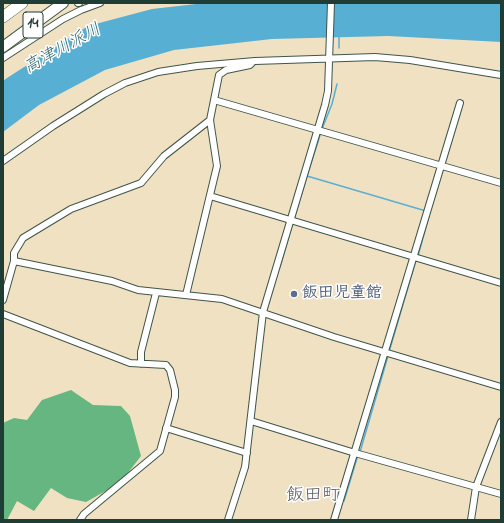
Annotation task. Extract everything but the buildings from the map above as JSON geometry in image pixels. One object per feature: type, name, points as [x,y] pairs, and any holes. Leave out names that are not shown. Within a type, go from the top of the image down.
[{"type":"highway","points":[[3,10],[13,3]]},
{"type":"highway","points":[[3,17],[22,3]]},
{"type":"main road","name":"14","points":[[3,47],[63,3]]},
{"type":"street","points":[[3,58],[63,19],[100,3]]},
{"type":"street","points":[[228,520],[245,467],[263,312],[325,105],[331,3]]},
{"type":"street","points":[[3,161],[53,126],[104,94],[125,83],[158,72],[182,68],[255,61],[329,56],[388,57],[501,75]]},
{"type":"street","points":[[186,295],[217,166],[210,120],[219,75],[226,70],[250,66],[255,61]]},
{"type":"street","points":[[214,100],[501,183]]},
{"type":"street","points":[[334,520],[460,103]]},
{"type":"street","points":[[3,300],[14,260],[14,253],[23,238],[71,210],[141,183],[164,156],[210,120]]},
{"type":"street","points":[[210,196],[501,283]]},
{"type":"street","points":[[14,260],[112,282],[138,290],[222,299],[334,337],[501,387]]},
{"type":"street","points":[[141,364],[141,352],[156,292]]},
{"type":"street","points":[[3,314],[130,363],[166,365],[170,370],[175,390],[175,397],[160,451],[84,514],[80,520]]},
{"type":"street","points":[[251,421],[355,453],[501,494]]},
{"type":"street","points":[[472,520],[476,487],[501,422]]},
{"type":"street","points":[[166,428],[247,453]]},
{"type":"green space","points":[[71,390],[93,405],[121,406],[130,416],[141,456],[120,483],[86,502],[67,498],[51,488],[34,511],[17,501],[7,520],[3,520],[3,423],[14,418],[27,420],[42,400]]},
{"type":"water","name":"高津川派川","points":[[205,3],[501,3],[501,42],[388,36],[272,39],[174,50],[105,70],[39,105],[3,132],[3,81],[88,26],[152,9]]},
{"type":"waterway","points":[[339,36],[339,48]]},
{"type":"waterway","points":[[322,129],[332,104],[337,84]]},
{"type":"waterway","points":[[321,132],[307,176],[426,211]]},
{"type":"waterway","points":[[294,219],[307,176]]},
{"type":"waterway","points":[[418,256],[430,212]]},
{"type":"waterway","points":[[280,267],[293,222]]},
{"type":"waterway","points":[[389,352],[416,260]]},
{"type":"waterway","points":[[360,452],[388,356]]},
{"type":"waterway","points":[[344,501],[358,455]]},
{"type":"place","name":"飯田児童館","points":[[294,294]]},
{"type":"district","name":"飯田町","points":[[313,497]]}]
